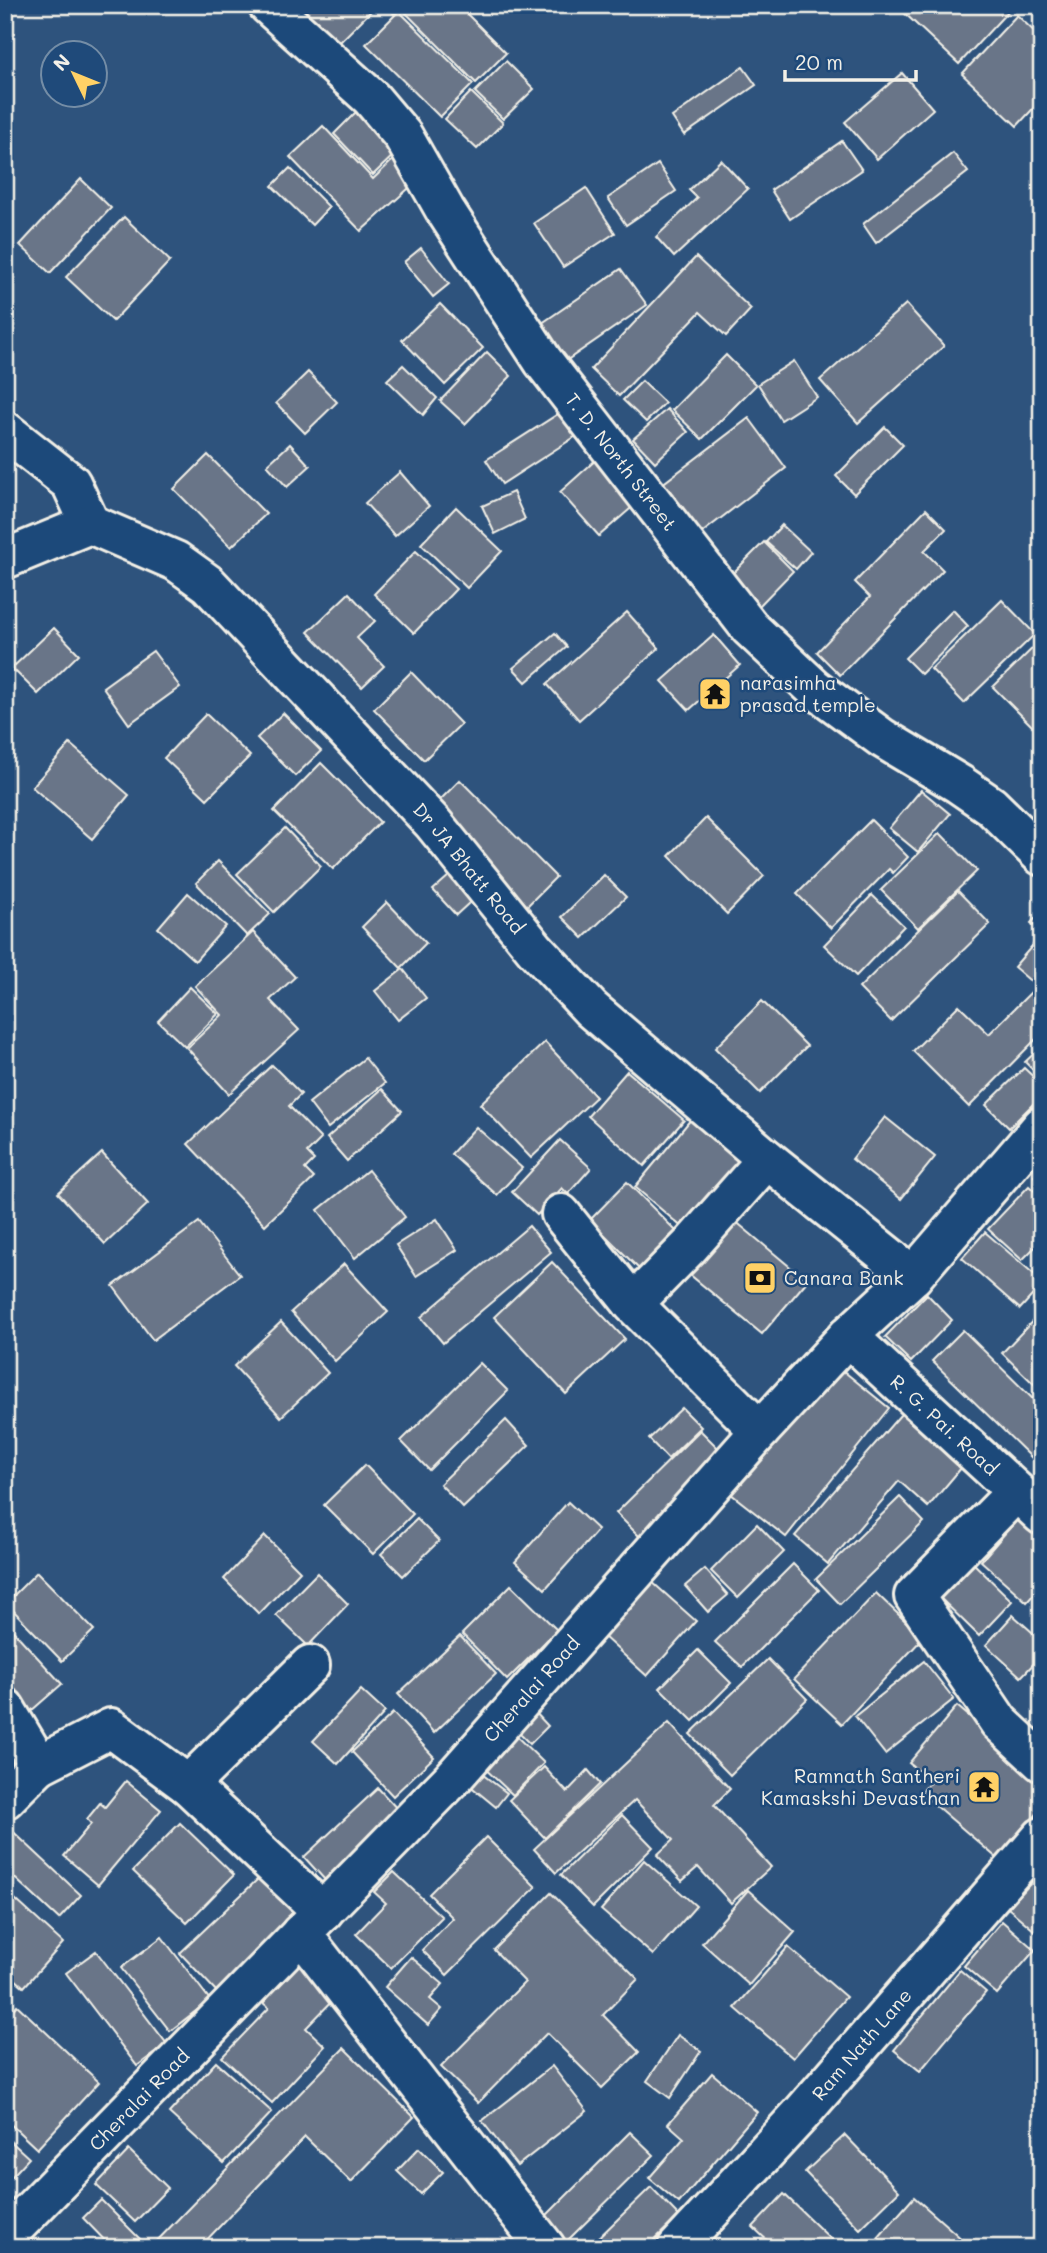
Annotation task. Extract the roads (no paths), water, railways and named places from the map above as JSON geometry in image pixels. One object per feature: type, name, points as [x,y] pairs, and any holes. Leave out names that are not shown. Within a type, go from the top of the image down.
[{"type":"street","name":"T. D. North Street","points":[[268,5],[371,98],[403,136],[445,210],[543,361],[750,628],[814,688],[882,738],[991,806],[1042,856]]},
{"type":"street","points":[[5,431],[71,483],[90,524],[8,559]]},
{"type":"street","name":"Dr JA Bhatt Road","points":[[90,524],[176,561],[208,584],[433,823],[563,981],[591,1009],[767,1159],[913,1276]]},
{"type":"street","name":"Cheralai Road","points":[[5,2237],[452,1779],[760,1431],[848,1336],[913,1276],[1042,1126]]},
{"type":"street","points":[[633,1304],[690,1246],[767,1159]]},
{"type":"street","points":[[561,1214],[633,1304],[760,1431]]},
{"type":"street","name":"R. G. Pai. Road","points":[[848,1336],[1029,1504]]},
{"type":"street","points":[[1029,1504],[914,1596],[999,1721],[1042,1762]]},
{"type":"street","points":[[188,1785],[310,1665]]},
{"type":"street","points":[[5,1708],[39,1765]]},
{"type":"street","points":[[5,1799],[39,1765],[111,1728],[188,1785],[312,1922],[546,2248]]},
{"type":"street","name":"Ram Nath Lane","points":[[677,2248],[802,2113],[1042,1838]]},
{"type":"place","name":"narasimha prasad temple","points":[[715,694]]},
{"type":"place","name":"Canara Bank","points":[[760,1278]]},
{"type":"place","name":"Ramnath Santheri Kamaskshi Devasthan","points":[[984,1787]]}]
